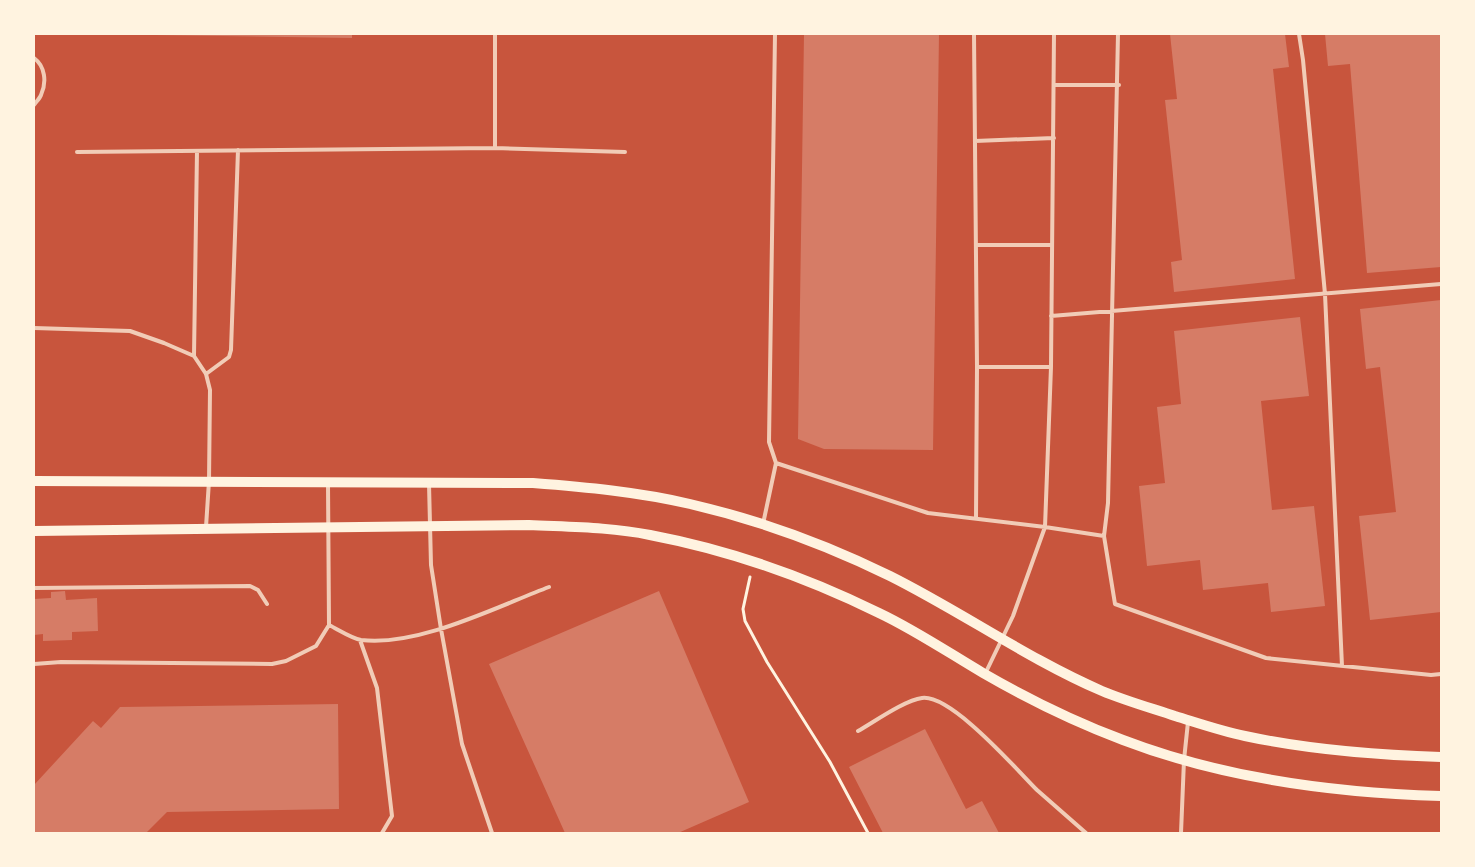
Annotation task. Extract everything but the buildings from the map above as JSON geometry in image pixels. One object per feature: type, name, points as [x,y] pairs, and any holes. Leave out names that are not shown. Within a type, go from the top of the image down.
[{"type":"main road","points":[[34,481],[533,483],[583,487],[690,504],[763,524],[846,556],[890,576],[935,600],[1047,665],[1103,691],[1142,706],[1243,736],[1313,748],[1350,753],[1441,757]]},
{"type":"main road","points":[[34,531],[529,525],[648,534],[731,554],[830,591],[879,613],[1031,700],[1125,741],[1184,760],[1259,777],[1337,790],[1441,796]]},
{"type":"lane","points":[[495,34],[495,148]]},
{"type":"lane","points":[[763,524],[776,464],[769,442],[775,34]]},
{"type":"lane","points":[[974,34],[977,368],[976,518]]},
{"type":"lane","points":[[985,674],[1013,616],[1045,526],[1051,367],[1054,34]]},
{"type":"lane","points":[[1118,34],[1119,84],[1108,503],[1104,536],[1115,604],[1266,658],[1431,675],[1441,674]]},
{"type":"lane","points":[[1299,34],[1325,294],[1342,666]]},
{"type":"lane","points":[[34,58],[42,66],[44,77],[41,95],[34,105]]},
{"type":"lane","points":[[1054,85],[1119,84]]},
{"type":"lane","points":[[975,141],[1054,138]]},
{"type":"lane","points":[[76,152],[495,148],[625,152]]},
{"type":"lane","points":[[206,374],[228,357],[231,350],[238,150]]},
{"type":"lane","points":[[194,356],[197,151]]},
{"type":"lane","points":[[976,245],[1052,245]]},
{"type":"lane","points":[[1051,316],[1441,284]]},
{"type":"lane","points":[[34,328],[130,330],[194,356],[206,374],[210,390],[209,482],[206,529]]},
{"type":"lane","points":[[977,368],[1051,367]]},
{"type":"lane","points":[[776,464],[928,513],[1045,526],[1104,536]]},
{"type":"lane","points":[[34,664],[61,662],[272,664],[286,661],[316,646],[330,625],[328,482]]},
{"type":"lane","points":[[429,482],[431,565],[441,629],[462,744],[492,833]]},
{"type":"lane","points":[[34,588],[250,586],[258,590],[266,604]]},
{"type":"lane","points":[[330,625],[360,640],[401,639],[441,629],[549,587]]},
{"type":"lane","points":[[360,640],[377,688],[392,816],[382,833]]},
{"type":"lane","points":[[858,731],[913,700],[924,698],[936,700],[972,724],[1036,789],[1086,833]]},
{"type":"lane","points":[[1181,833],[1184,760],[1188,720]]},
{"type":"path","points":[[756,563],[745,595],[743,608],[745,621],[767,662],[830,762],[868,833]]}]
